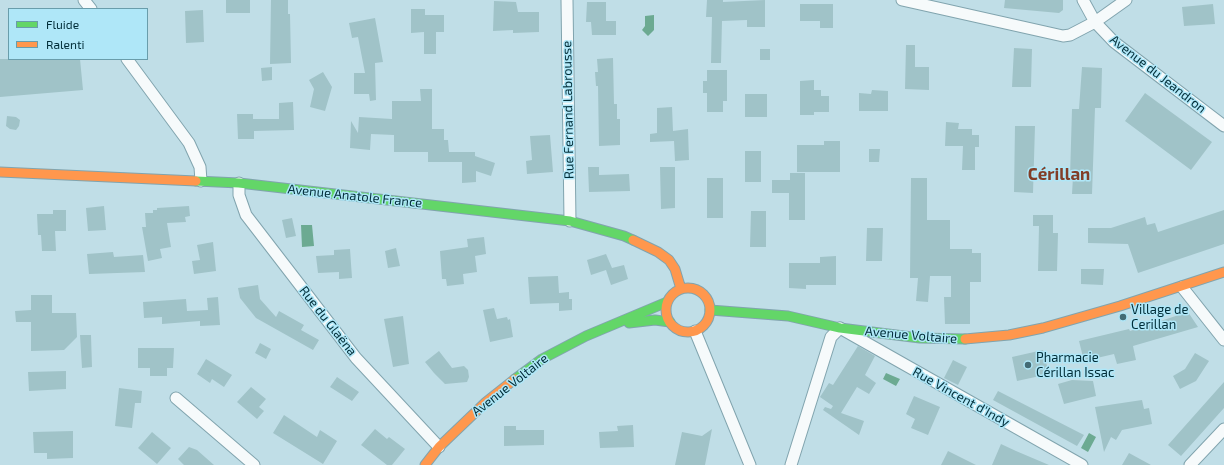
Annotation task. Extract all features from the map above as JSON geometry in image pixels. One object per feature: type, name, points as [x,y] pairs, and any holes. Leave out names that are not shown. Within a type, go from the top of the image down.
[{"type":"main road","name":"Avenue Anatole France","points":[[0,172],[239,183],[570,221],[624,236],[658,252],[669,260],[675,269],[681,289]]},
{"type":"main road","name":"Avenue Voltaire","points":[[710,310],[788,316],[840,328],[920,338],[966,339],[1008,335],[1043,328],[1081,318],[1224,272]]},
{"type":"main road","points":[[681,289],[694,289],[701,292],[709,303],[710,310],[706,323],[695,332],[681,331],[670,322],[666,309],[667,302],[670,297],[681,289]]},
{"type":"main road","name":"Avenue Voltaire","points":[[425,465],[439,447],[486,402],[542,359],[561,348],[631,316],[667,302]]},
{"type":"main road","name":"Avenue Voltaire","points":[[610,326],[646,320],[670,322]]},
{"type":"street","points":[[84,0],[90,8]]},
{"type":"street","name":"Rue Fernand Labrousse","points":[[567,0],[570,221]]},
{"type":"street","points":[[902,0],[1062,36],[1070,35],[1095,22],[1126,0]]},
{"type":"street","name":"Avenue du Jeandron","points":[[1082,0],[1095,22],[1114,42],[1224,126]]},
{"type":"street","points":[[129,60],[189,143],[200,167],[201,181]]},
{"type":"street","name":"Rue du Glaëna","points":[[239,183],[238,195],[246,215],[356,358],[439,447]]},
{"type":"street","points":[[1182,286],[1224,340]]},
{"type":"street","points":[[791,465],[832,337],[840,328]]},
{"type":"street","name":"Rue Vincent d'Indy","points":[[840,328],[1082,465]]},
{"type":"street","points":[[695,332],[750,465]]},
{"type":"street","points":[[176,398],[254,465]]},
{"type":"street","points":[[1190,465],[1224,429]]},
{"type":"shaded area","points":[[654,15],[654,30],[648,36],[642,30],[645,26],[645,16]]},
{"type":"shaded area","points":[[301,225],[312,225],[314,246],[302,247]]},
{"type":"shaded area","points":[[886,373],[900,379],[896,386],[883,379]]},
{"type":"shaded area","points":[[1089,433],[1096,437],[1088,452],[1081,448]]},
{"type":"building","points":[[226,0],[250,0],[250,13],[226,13]]},
{"type":"building","points":[[271,0],[288,0],[288,14],[290,14],[291,63],[270,64]]},
{"type":"building","points":[[707,0],[723,0],[723,2],[765,0],[765,27],[747,27],[747,20],[722,21],[721,63],[711,63],[712,17],[706,17]]},
{"type":"building","points":[[1005,0],[1063,0],[1063,10],[1059,13],[1004,8]]},
{"type":"building","points":[[494,1],[516,2],[518,12],[539,12],[539,32],[513,33],[513,30],[493,31]]},
{"type":"building","points":[[587,2],[606,2],[606,21],[616,21],[616,35],[592,35],[591,22],[586,22]]},
{"type":"building","points":[[800,4],[833,4],[833,28],[820,28],[820,21],[800,21]]},
{"type":"building","points":[[1213,4],[1215,24],[1184,26],[1182,7]]},
{"type":"building","points":[[411,9],[425,9],[425,15],[444,15],[444,32],[436,32],[436,54],[424,54],[424,32],[411,33]]},
{"type":"building","points":[[203,10],[204,42],[186,43],[185,11]]},
{"type":"building","points":[[375,18],[383,62],[375,63],[376,100],[370,101],[369,94],[354,94],[354,73],[365,73],[358,37],[352,38],[349,23]]},
{"type":"building","points":[[906,45],[915,45],[915,67],[929,67],[929,90],[905,89]]},
{"type":"building","points":[[1014,48],[1032,49],[1031,87],[1012,87]]},
{"type":"building","points":[[760,49],[770,49],[770,60],[760,60]]},
{"type":"building","points":[[613,58],[614,104],[617,104],[617,119],[620,119],[620,145],[599,146],[598,86],[596,86],[595,72],[598,72],[597,59]]},
{"type":"building","points":[[0,59],[80,60],[83,90],[0,97]]},
{"type":"building","points":[[272,67],[272,80],[262,81],[261,68]]},
{"type":"building","points":[[1082,67],[1102,68],[1101,108],[1095,108],[1092,194],[1072,194],[1073,177],[1070,177],[1072,109],[1079,109]]},
{"type":"building","points":[[707,70],[727,70],[727,101],[723,101],[723,112],[707,112],[707,93],[703,93],[703,81],[707,81]]},
{"type":"building","points":[[323,72],[332,87],[325,111],[310,107],[314,89],[309,80]]},
{"type":"building","points":[[814,80],[814,90],[821,90],[821,96],[829,96],[829,112],[814,112],[814,115],[800,115],[800,81]]},
{"type":"building","points":[[420,89],[432,89],[432,129],[444,129],[444,140],[448,140],[449,152],[475,152],[475,156],[495,163],[491,176],[476,171],[476,182],[462,183],[462,162],[428,162],[428,152],[394,152],[394,135],[371,134],[370,150],[350,148],[351,121],[358,133],[359,117],[392,119],[392,101],[421,101]]},
{"type":"building","points":[[872,90],[888,91],[888,111],[859,111],[859,93],[871,94]]},
{"type":"building","points":[[1145,93],[1212,142],[1191,170],[1125,121]]},
{"type":"building","points":[[745,94],[767,94],[767,117],[745,117]]},
{"type":"building","points":[[293,102],[294,130],[254,131],[254,139],[238,139],[237,114],[253,114],[253,119],[279,119],[279,103]]},
{"type":"building","points":[[672,107],[673,131],[688,129],[689,160],[675,161],[674,141],[650,142],[650,134],[657,133],[657,108]]},
{"type":"building","points":[[7,116],[16,117],[20,120],[19,126],[16,130],[10,129],[6,126]]},
{"type":"building","points":[[946,122],[959,123],[958,129],[972,129],[972,135],[979,135],[979,147],[975,147],[975,170],[962,170],[963,146],[945,146]]},
{"type":"building","points":[[1015,126],[1035,126],[1033,193],[1014,192]]},
{"type":"building","points":[[550,135],[553,172],[527,174],[526,161],[532,160],[530,136]]},
{"type":"building","points":[[824,141],[840,141],[840,172],[797,172],[797,145],[824,145]]},
{"type":"building","points":[[869,149],[880,149],[879,162],[869,162]]},
{"type":"building","points":[[745,151],[761,151],[761,182],[745,182]]},
{"type":"building","points":[[588,167],[599,167],[599,175],[629,174],[630,191],[589,192]]},
{"type":"building","points":[[660,167],[675,167],[675,208],[661,209]]},
{"type":"building","points":[[790,173],[805,173],[805,220],[789,220],[789,193],[772,193],[772,180],[790,180]]},
{"type":"building","points":[[707,178],[723,178],[723,218],[707,218]]},
{"type":"building","points":[[911,178],[927,178],[927,220],[950,220],[950,249],[972,249],[972,253],[981,253],[981,282],[970,282],[970,324],[945,324],[944,297],[951,297],[951,276],[930,276],[928,302],[916,301],[918,278],[910,278]]},
{"type":"building","points":[[104,206],[106,230],[88,231],[86,208]]},
{"type":"building","points":[[189,206],[190,216],[185,217],[186,222],[167,223],[171,247],[160,249],[162,258],[148,261],[142,227],[146,227],[145,213],[153,213],[153,210],[157,210],[157,208]]},
{"type":"building","points":[[53,210],[66,210],[66,231],[55,231],[56,251],[42,251],[41,235],[38,235],[37,214],[53,214]]},
{"type":"building","points":[[1224,210],[1224,244],[1138,273],[1128,244],[1088,243],[1088,228],[1111,228],[1145,217],[1147,225],[1155,223],[1158,232]]},
{"type":"building","points":[[751,211],[766,211],[766,247],[750,247]]},
{"type":"building","points":[[1033,215],[1053,215],[1053,233],[1058,233],[1057,271],[1038,271],[1039,226],[1033,226]]},
{"type":"building","points":[[292,218],[296,236],[286,238],[282,220]]},
{"type":"building","points":[[867,228],[883,228],[882,261],[866,261]]},
{"type":"building","points":[[484,237],[486,254],[475,256],[477,272],[463,274],[464,284],[447,286],[446,279],[442,279],[440,251],[468,247],[467,239]]},
{"type":"building","points":[[213,242],[216,271],[194,274],[192,261],[200,260],[197,245]]},
{"type":"building","points":[[396,248],[400,266],[388,268],[385,251]]},
{"type":"building","points":[[350,249],[352,278],[339,279],[339,272],[318,273],[316,256],[334,255],[334,250]]},
{"type":"building","points":[[113,252],[114,257],[143,255],[145,272],[89,274],[87,254]]},
{"type":"building","points":[[606,254],[612,268],[624,265],[628,279],[611,285],[606,270],[591,275],[587,260]]},
{"type":"building","points":[[836,256],[836,285],[806,285],[806,289],[789,288],[789,263],[820,263],[820,257]]},
{"type":"building","points":[[1081,269],[1104,269],[1103,285],[1081,284]]},
{"type":"building","points":[[558,276],[559,293],[569,292],[569,299],[572,299],[572,310],[559,311],[559,303],[530,304],[528,277]]},
{"type":"building","points":[[258,285],[260,299],[276,317],[279,311],[304,325],[301,330],[319,340],[313,350],[256,318],[240,298],[238,288]]},
{"type":"building","points":[[31,295],[52,295],[52,313],[76,313],[77,337],[64,350],[31,351],[31,322],[16,322],[15,311],[31,310]]},
{"type":"building","points":[[218,297],[220,325],[200,326],[200,321],[162,324],[162,317],[144,318],[143,302],[186,299],[187,311],[208,310],[207,298]]},
{"type":"building","points":[[494,308],[497,319],[507,317],[508,320],[510,319],[513,337],[490,342],[483,310]]},
{"type":"building","points":[[1188,312],[1198,327],[1133,346],[1136,360],[1117,364],[1114,354],[1084,361],[1079,341],[1129,329],[1130,331]]},
{"type":"building","points":[[403,316],[409,364],[393,367],[384,319]]},
{"type":"building","points":[[80,335],[91,335],[92,367],[82,368]]},
{"type":"building","points":[[260,343],[271,349],[266,359],[255,353]]},
{"type":"building","points":[[858,346],[875,356],[865,375],[876,383],[869,394],[857,387],[841,413],[864,421],[859,435],[823,410],[825,407],[831,409],[833,406],[820,397],[829,383],[833,385]]},
{"type":"building","points":[[138,348],[174,348],[173,368],[167,368],[167,376],[150,376],[150,368],[138,368]]},
{"type":"building","points":[[1043,350],[1049,374],[1017,381],[1012,357]]},
{"type":"building","points":[[439,351],[452,368],[464,366],[468,370],[469,377],[467,382],[445,384],[434,373],[425,362]]},
{"type":"building","points":[[1195,353],[1209,361],[1196,381],[1180,389],[1173,376],[1185,369]]},
{"type":"building","points":[[206,359],[232,375],[224,387],[212,379],[210,383],[197,374]]},
{"type":"building","points":[[953,360],[967,367],[958,385],[944,378]]},
{"type":"building","points":[[66,371],[66,389],[29,391],[28,372]]},
{"type":"building","points":[[337,377],[359,392],[352,401],[330,387]]},
{"type":"building","points":[[1072,380],[1093,381],[1096,396],[1064,404],[1058,384]]},
{"type":"building","points":[[1224,382],[1224,408],[1181,456],[1168,445]]},
{"type":"building","points":[[251,387],[266,399],[259,407],[264,411],[257,419],[237,402]]},
{"type":"building","points":[[119,388],[142,391],[141,403],[135,403],[132,428],[115,426]]},
{"type":"building","points":[[998,391],[1084,435],[1077,446],[993,400]]},
{"type":"building","points":[[914,396],[940,407],[928,435],[911,428],[915,419],[906,414]]},
{"type":"building","points":[[1142,400],[1144,409],[1149,408],[1152,424],[1122,430],[1116,440],[1111,437],[1104,452],[1095,407]]},
{"type":"building","points":[[284,415],[317,437],[320,430],[337,441],[323,464],[273,433]]},
{"type":"building","points":[[633,425],[634,447],[600,448],[599,432],[618,431],[617,426]]},
{"type":"building","points":[[504,426],[516,426],[516,430],[544,430],[544,445],[504,446]]},
{"type":"building","points":[[375,429],[387,439],[389,437],[405,449],[392,465],[387,465],[361,445]]},
{"type":"building","points":[[712,429],[705,465],[675,465],[682,432],[702,436]]},
{"type":"building","points":[[73,431],[73,458],[47,459],[47,453],[34,453],[33,432]]},
{"type":"building","points":[[152,432],[171,448],[157,464],[138,448]]},
{"type":"building","points":[[1001,444],[1016,451],[1049,465],[992,465]]},
{"type":"building","points":[[189,447],[197,450],[214,465],[184,465],[178,459]]},
{"type":"building","points":[[948,451],[976,465],[941,465]]},
{"type":"building","points":[[1129,453],[1151,465],[1122,465]]},
{"type":"traffic: fast","points":[[196,181],[239,183],[570,221],[624,236],[633,240]]},
{"type":"traffic: fast","points":[[515,379],[542,359],[586,336],[667,302]]},
{"type":"traffic: fast","points":[[710,310],[788,316],[840,328],[920,338],[965,339]]},
{"type":"traffic: fast","points":[[629,323],[655,320],[670,322]]},
{"type":"traffic: slow","points":[[0,172],[196,181]]},
{"type":"traffic: slow","points":[[633,240],[658,252],[669,260],[675,269],[681,289]]},
{"type":"traffic: slow","points":[[965,339],[1009,335],[1043,328],[1120,306],[1224,272]]},
{"type":"traffic: slow","points":[[684,288],[692,288],[704,294],[710,306],[710,310],[710,314],[704,326],[692,332],[684,332],[672,326],[666,314],[666,306],[672,294],[684,288]]},
{"type":"traffic: slow","points":[[425,465],[439,447],[486,402],[515,379]]},
{"type":"place","name":"Village de Cerillan","points":[[1123,317]]},
{"type":"place","name":"Pharmacie Cérillan Issac","points":[[1028,365]]},
{"type":"district","name":"Cérillan","points":[[1059,174]]}]
